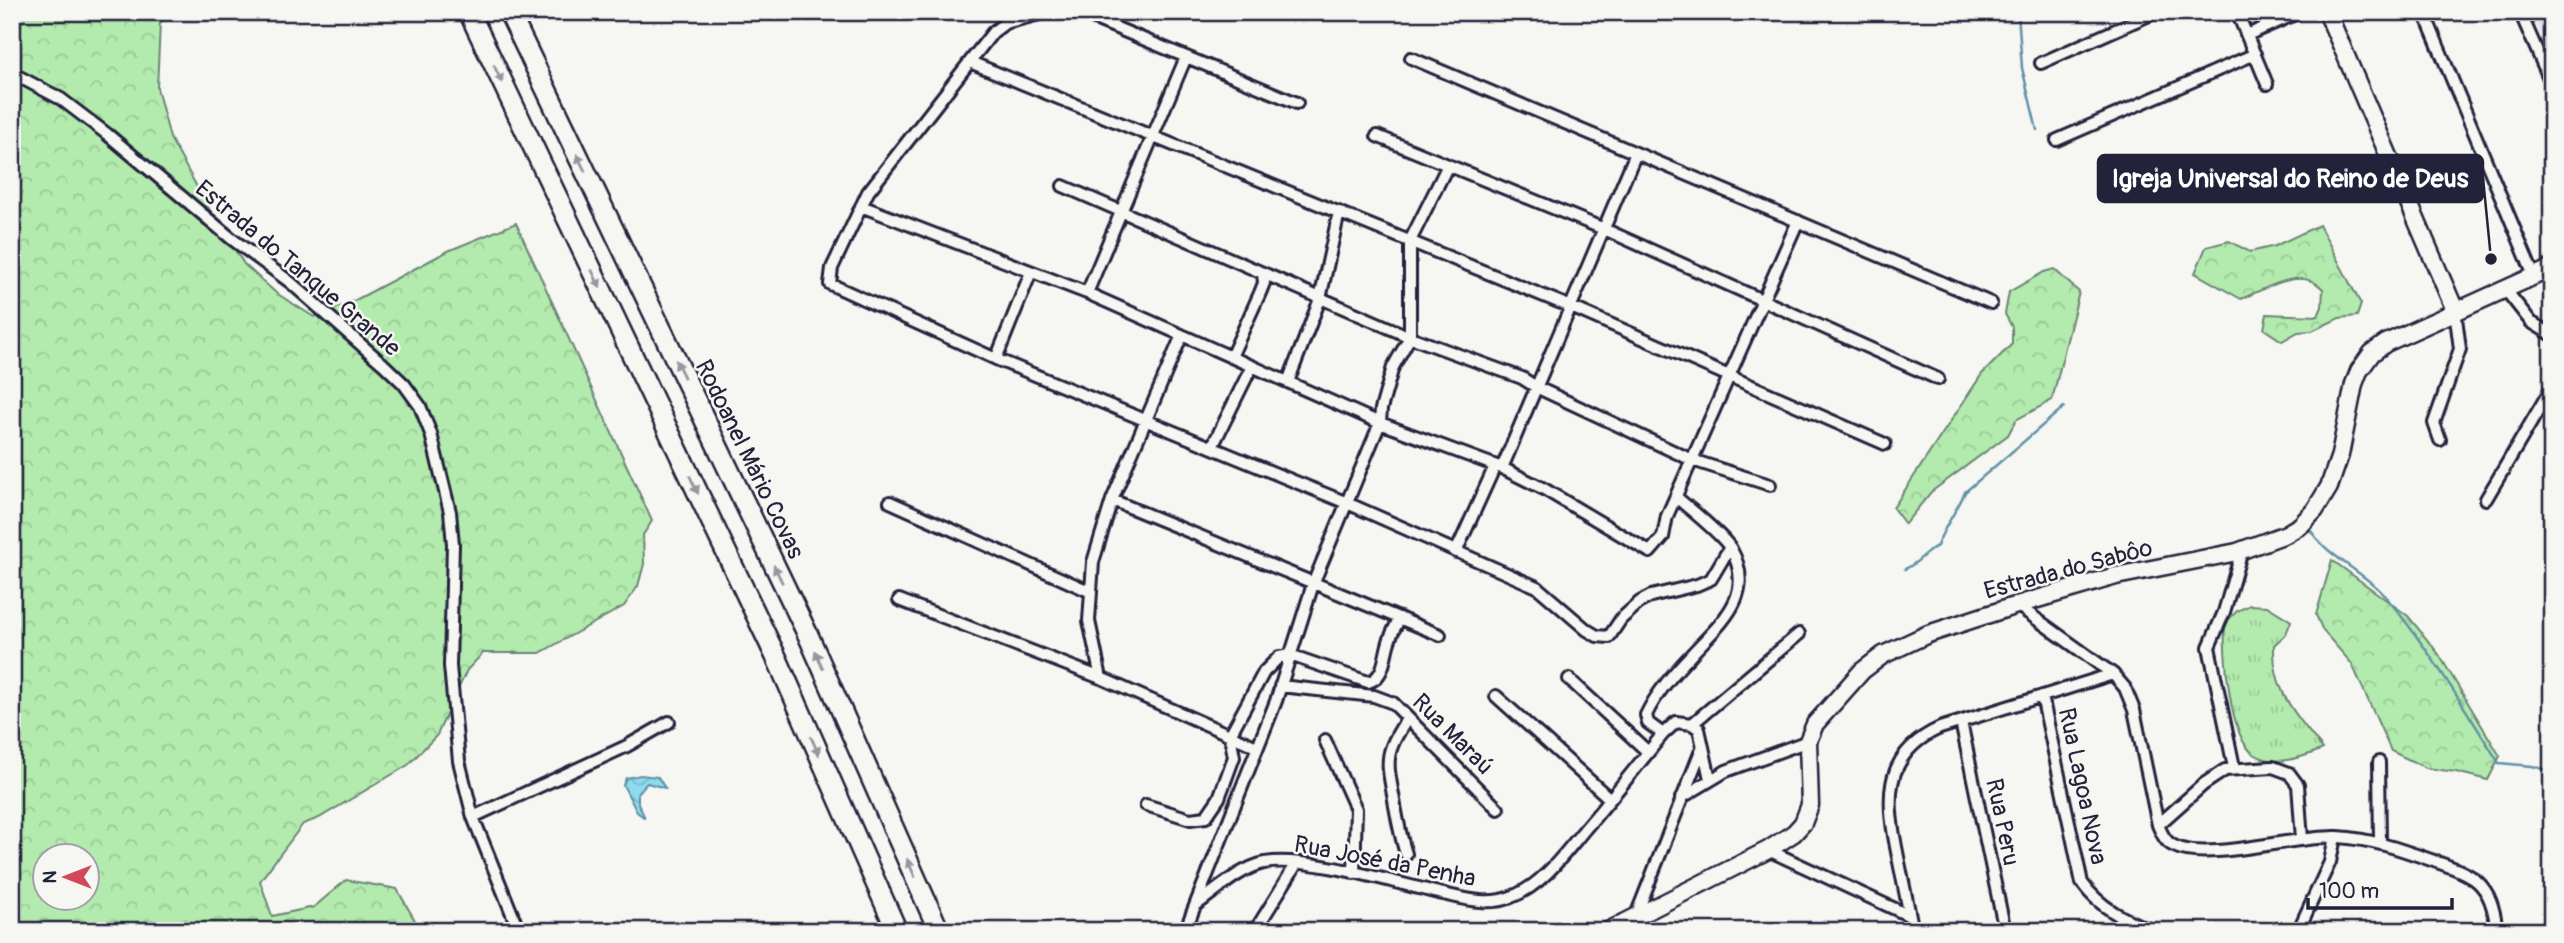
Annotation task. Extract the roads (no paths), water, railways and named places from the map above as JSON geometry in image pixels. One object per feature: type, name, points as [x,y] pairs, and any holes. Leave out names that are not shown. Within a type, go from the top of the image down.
[{"type":"highway","points":[[469,12],[778,661],[897,931]]},
{"type":"highway","name":"Rodoanel Mário Covas","points":[[509,12],[808,635],[939,931]]},
{"type":"street","points":[[1047,12],[1004,23],[993,32],[868,192],[832,268],[830,284],[996,359],[1347,503],[1537,587],[1587,630],[1602,638],[1609,637],[1628,611],[1651,596],[1697,585],[1710,579],[1730,547]]},
{"type":"street","points":[[1078,12],[1297,103]]},
{"type":"street","points":[[2041,63],[2156,12]]},
{"type":"street","points":[[2237,12],[2267,84]]},
{"type":"street","points":[[2247,35],[2300,12]]},
{"type":"street","points":[[2327,12],[2455,310],[2460,349],[2434,423],[2440,440]]},
{"type":"street","points":[[2424,12],[2534,276]]},
{"type":"street","points":[[2520,12],[2552,85]]},
{"type":"street","points":[[2057,140],[2255,54]]},
{"type":"street","points":[[1087,293],[1186,57]]},
{"type":"street","points":[[1411,58],[1990,303]]},
{"type":"street","points":[[970,62],[1571,307],[1885,444]]},
{"type":"street","name":"Estrada do Tanque Grande","points":[[12,73],[37,85],[89,120],[232,239],[290,282],[404,384],[420,406],[431,434],[450,512],[453,544],[450,666],[459,761],[473,817],[519,931]]},
{"type":"street","points":[[1377,136],[1604,229],[1938,379]]},
{"type":"street","points":[[1457,552],[1536,387],[1636,153]]},
{"type":"street","points":[[1185,931],[1242,791],[1313,584],[1380,423],[1381,409],[1393,367],[1410,337],[1410,241],[1448,165]]},
{"type":"street","points":[[1063,186],[1410,337],[1522,378],[1692,460],[1770,485]]},
{"type":"street","points":[[861,206],[1087,293],[1380,423],[1498,467],[1545,489],[1650,552],[1663,537],[1667,516],[1798,221]]},
{"type":"street","points":[[1288,382],[1320,299],[1339,212]]},
{"type":"street","name":"Estrada do Sabôo","points":[[1808,741],[1824,711],[1862,671],[1883,655],[1928,634],[2116,576],[2242,550],[2286,534],[2315,510],[2329,487],[2340,455],[2354,384],[2372,353],[2386,343],[2455,310],[2552,268]]},
{"type":"street","points":[[996,359],[1031,272]]},
{"type":"street","points":[[1231,357],[1264,283],[1263,274]]},
{"type":"street","points":[[2505,289],[2531,322],[2552,335]]},
{"type":"street","points":[[1101,678],[1089,621],[1093,562],[1112,500],[1182,335]]},
{"type":"street","points":[[1212,447],[1252,366]]},
{"type":"street","points":[[2486,499],[2552,387]]},
{"type":"street","points":[[1676,497],[1730,547],[1739,570],[1739,593],[1726,617],[1670,678],[1646,715],[1648,723],[1663,734],[1676,722],[1692,724],[1701,735],[1710,779]]},
{"type":"street","points":[[1112,500],[1440,635]]},
{"type":"street","points":[[890,502],[1091,592]]},
{"type":"street","points":[[2235,767],[2208,647],[2224,612],[2242,550]]},
{"type":"street","points":[[899,600],[1101,678],[1257,747]]},
{"type":"street","points":[[2017,605],[2120,680],[2130,699],[2158,825],[2166,841],[2174,846],[2202,852],[2334,837],[2380,842],[2460,870],[2477,880],[2488,893],[2497,931]]},
{"type":"street","points":[[1146,805],[1190,819],[1206,817],[1219,798],[1234,757],[1230,735],[1264,672],[1279,657],[1290,655],[1368,682],[1375,680],[1380,674],[1388,643],[1400,618]]},
{"type":"street","points":[[1692,724],[1799,634]]},
{"type":"street","points":[[1913,931],[1890,818],[1889,797],[1891,782],[1908,751],[1927,734],[2113,674]]},
{"type":"street","points":[[1569,678],[1648,752]]},
{"type":"street","name":"Rua Maraú","points":[[1280,686],[1374,696],[1393,703],[1498,809]]},
{"type":"street","points":[[1496,696],[1611,799]]},
{"type":"street","name":"Rua Lagoa Nova","points":[[2042,696],[2082,883],[2090,895],[2115,914],[2153,931]]},
{"type":"street","points":[[1406,854],[1399,832],[1388,769],[1391,745],[1408,718]]},
{"type":"street","points":[[473,817],[627,746],[669,722]]},
{"type":"street","name":"Rua Peru","points":[[1961,722],[2005,931]]},
{"type":"street","name":"Rua José da Penha","points":[[1196,905],[1247,870],[1265,863],[1297,863],[1354,873],[1469,900],[1489,901],[1513,897],[1532,885],[1560,860],[1663,734]]},
{"type":"street","points":[[1325,740],[1356,809],[1354,873]]},
{"type":"street","points":[[1608,931],[1768,850],[1794,832],[1808,815],[1811,786],[1808,741],[1710,779],[1681,798]]},
{"type":"street","points":[[1635,918],[1702,747]]},
{"type":"street","points":[[2379,762],[2380,842]]},
{"type":"street","points":[[2158,825],[2225,770],[2235,767],[2273,767],[2294,776],[2300,794],[2302,839]]},
{"type":"street","points":[[2298,931],[2330,862],[2334,837]]},
{"type":"street","points":[[1768,850],[1910,916]]},
{"type":"street","points":[[1258,926],[1297,863]]},
{"type":"water","points":[[640,775],[658,777],[665,788],[647,783],[638,793],[638,803],[645,818],[637,812],[623,785],[626,778]]},
{"type":"waterway","points":[[2018,12],[2022,68],[2037,130]]},
{"type":"waterway","points":[[1905,569],[1937,546],[1965,492],[2064,407]]},
{"type":"waterway","points":[[2311,531],[2328,550],[2369,580],[2387,598],[2432,658],[2499,763],[2552,771]]},
{"type":"place","name":"Igreja Universal do Reino de Deus","points":[[2491,259]]}]
